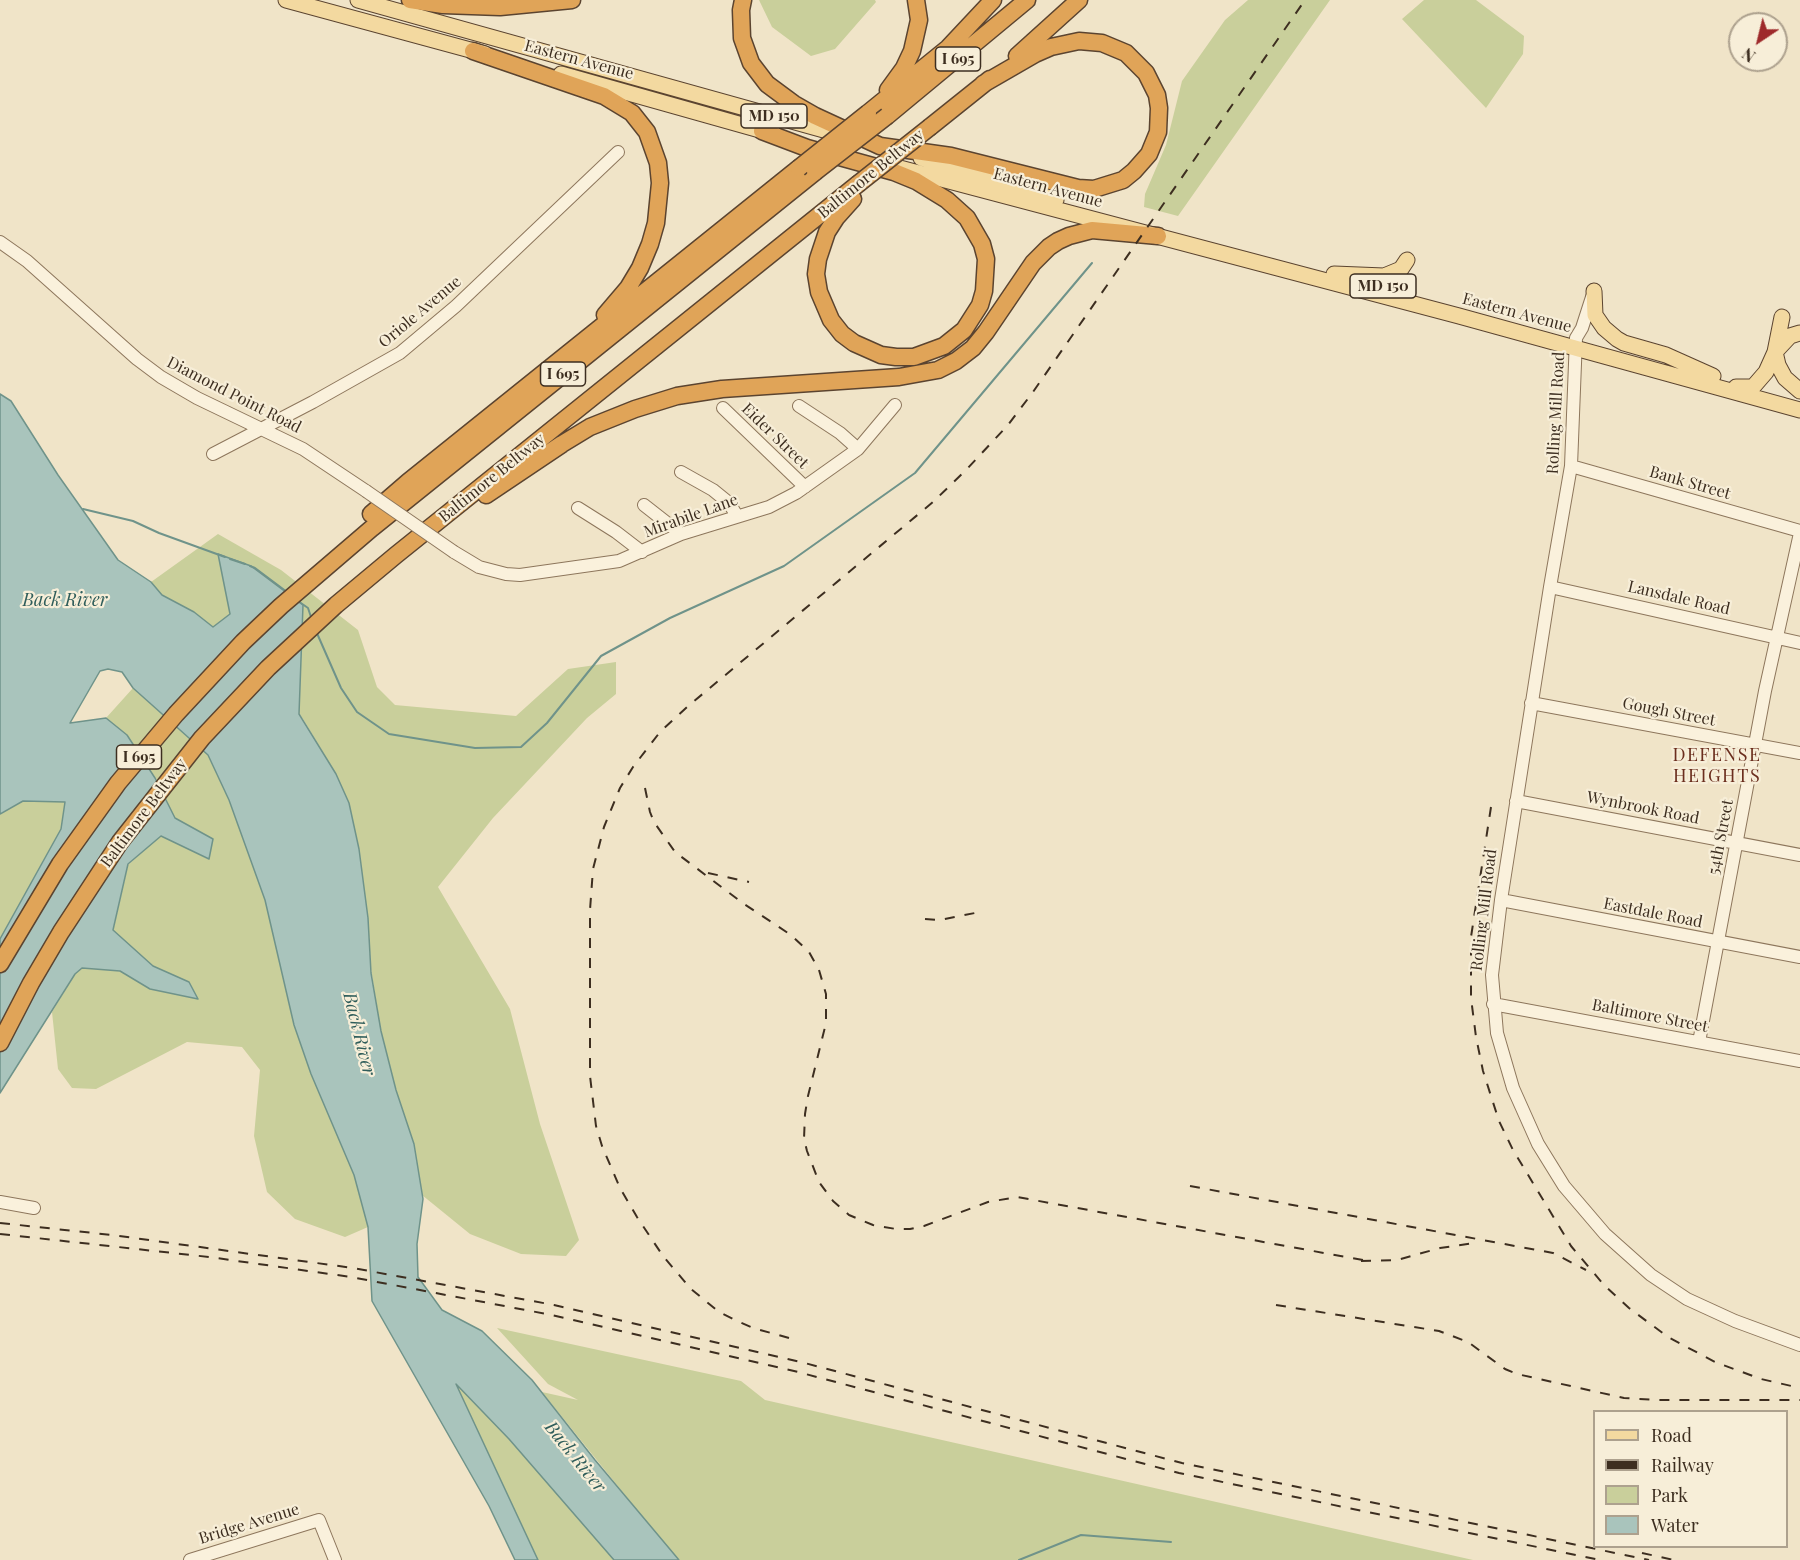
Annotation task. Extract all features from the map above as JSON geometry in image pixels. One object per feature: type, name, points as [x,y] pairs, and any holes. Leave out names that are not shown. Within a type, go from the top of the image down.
[{"type":"highway","points":[[410,0],[443,5],[500,7],[572,0]]},
{"type":"highway","points":[[743,0],[742,38],[752,63],[766,84],[808,112],[880,146],[951,156],[1078,188],[1094,189],[1123,180],[1134,171],[1149,154],[1158,132],[1160,108],[1153,83],[1138,63],[1126,53],[1102,43],[1079,41],[1051,47],[983,84]]},
{"type":"highway","points":[[868,113],[898,77],[912,51],[919,20],[916,0]]},
{"type":"highway","points":[[310,575],[408,482],[807,170],[868,113],[948,48],[993,0]]},
{"type":"highway","name":"I 695","points":[[0,964],[60,864],[147,747],[208,678],[310,575],[372,528],[807,170],[886,116],[1027,0]]},
{"type":"highway","name":"Baltimore Beltway","points":[[0,1043],[61,932],[114,850],[188,754],[268,668],[336,605],[396,555],[863,185],[1050,28],[1079,0]]},
{"type":"highway","points":[[1050,28],[1089,0]]},
{"type":"highway","points":[[473,51],[604,96],[619,104],[632,113],[648,132],[658,163],[660,183],[656,223],[650,244],[634,278],[600,320],[519,393]]},
{"type":"highway","points":[[762,131],[807,148],[894,172],[916,181],[947,200],[967,218],[982,244],[986,259],[984,291],[980,305],[964,330],[944,346],[914,357],[896,357],[874,352],[842,334],[824,306],[816,274],[821,245],[836,218],[863,185]]},
{"type":"highway","points":[[396,555],[562,444],[613,417],[677,396],[722,389],[899,377],[938,370],[956,361],[973,348],[1033,263],[1058,241],[1092,230],[1158,236]]},
{"type":"main road","name":"Eastern Avenue","points":[[286,0],[613,87],[762,131],[1158,236],[1576,343]]},
{"type":"main road","points":[[323,0],[460,36],[490,37]]},
{"type":"main road","name":"Eastern Avenue","points":[[358,0],[972,172],[1066,203],[1334,274],[1719,382],[1800,410]]},
{"type":"main road","points":[[1334,274],[1384,276],[1401,269],[1407,260]]},
{"type":"main road","points":[[1594,291],[1595,315],[1604,328],[1617,339],[1666,355],[1719,382],[1754,387],[1800,399]]},
{"type":"main road","points":[[1754,387],[1766,372],[1775,352],[1782,317]]},
{"type":"main road","points":[[1775,352],[1790,336],[1800,333]]},
{"type":"main road","points":[[1775,352],[1778,365],[1785,378],[1800,391]]},
{"type":"street","name":"Oriole Avenue","points":[[213,454],[364,374],[411,345],[456,306],[618,152]]},
{"type":"street","name":"Diamond Point Road","points":[[0,242],[27,261],[153,371],[197,398],[303,449],[466,560]]},
{"type":"street","points":[[1576,343],[1594,291]]},
{"type":"street","name":"Rolling Mill Road","points":[[1576,343],[1575,416],[1571,466],[1516,801],[1492,975],[1497,1033],[1513,1088],[1538,1144],[1564,1186],[1590,1218],[1627,1255],[1651,1275],[1687,1299],[1735,1321],[1800,1345]]},
{"type":"street","name":"Mirabile Lane","points":[[466,560],[479,567],[506,574],[531,575],[619,561],[681,534],[769,507],[806,487],[858,449],[895,405]]},
{"type":"street","points":[[799,406],[840,433],[858,449]]},
{"type":"street","name":"Eider Street","points":[[723,408],[806,487]]},
{"type":"street","name":"Bank Street","points":[[1571,466],[1800,532]]},
{"type":"street","points":[[681,472],[721,496],[729,503],[737,516]]},
{"type":"street","points":[[644,505],[681,534]]},
{"type":"street","points":[[578,508],[642,552]]},
{"type":"street","name":"54th Street","points":[[1699,1042],[1776,637],[1800,532]]},
{"type":"street","name":"Lansdale Road","points":[[1550,586],[1800,642]]},
{"type":"street","name":"Gough Street","points":[[1532,703],[1800,753]]},
{"type":"street","name":"Wynbrook Road","points":[[1516,801],[1800,855]]},
{"type":"street","name":"Eastdale Road","points":[[1501,900],[1800,957]]},
{"type":"street","name":"Baltimore Street","points":[[1493,1004],[1800,1061]]},
{"type":"street","points":[[0,1202],[34,1208]]},
{"type":"street","name":"Bridge Avenue","points":[[190,1560],[319,1520],[335,1560]]},
{"type":"green space","points":[[759,0],[875,0],[876,2],[835,49],[811,56],[772,27]]},
{"type":"green space","points":[[1248,0],[1330,0],[1178,216],[1144,207],[1145,194],[1166,145],[1182,81],[1225,20]]},
{"type":"green space","points":[[1424,0],[1476,0],[1524,36],[1523,54],[1486,108],[1402,19]]},
{"type":"green space","points":[[218,534],[281,570],[358,630],[377,687],[395,705],[516,716],[568,669],[616,662],[616,694],[587,718],[493,818],[438,887],[510,1009],[540,1124],[579,1240],[566,1256],[521,1254],[470,1234],[422,1195],[414,1144],[396,1090],[381,1031],[371,969],[368,918],[349,803],[336,774],[303,719],[274,681],[194,612],[162,595],[151,582]]},
{"type":"green space","points":[[133,688],[208,755],[245,841],[265,900],[293,1021],[354,1175],[368,1227],[345,1237],[295,1219],[267,1192],[254,1136],[260,1070],[242,1047],[187,1042],[96,1089],[72,1088],[58,1069],[52,1012],[75,974],[82,968],[120,971],[150,989],[189,982],[153,966],[113,931],[128,865],[161,835],[208,859],[175,818],[155,778],[127,735],[106,718]]},
{"type":"green space","points":[[23,801],[65,801],[61,829],[0,939],[0,814]]},
{"type":"green space","points":[[497,1328],[741,1381],[765,1400],[1473,1560],[680,1560],[670,1551],[542,1392],[578,1400],[548,1384]]},
{"type":"green space","points":[[455,1382],[509,1439],[614,1560],[538,1560]]},
{"type":"water","name":"Back River","points":[[0,394],[11,401],[58,475],[118,560],[151,582],[162,595],[194,612],[213,627],[230,614],[218,554],[251,566],[303,605],[299,714],[336,774],[349,803],[359,849],[368,918],[371,973],[381,1031],[396,1090],[414,1144],[423,1199],[417,1244],[418,1277],[442,1310],[482,1331],[532,1380],[595,1460],[679,1560],[614,1560],[509,1439],[456,1384],[538,1560],[515,1560],[489,1506],[372,1301],[368,1227],[354,1175],[311,1074],[294,1025],[265,900],[229,800],[208,755],[133,688],[122,672],[108,669],[100,671],[70,723],[106,718],[127,735],[155,778],[175,818],[213,839],[209,859],[161,836],[128,864],[113,930],[153,966],[189,982],[198,999],[150,989],[120,971],[82,968],[75,974],[0,1093],[0,939],[61,829],[65,802],[23,801],[0,814]]},
{"type":"waterway","points":[[316,631],[341,688],[357,712],[389,734],[475,748],[521,747],[547,723],[601,656],[670,618],[784,566],[915,473],[1092,263]]},
{"type":"waterway","points":[[83,509],[133,521],[225,557]]},
{"type":"waterway","points":[[230,559],[245,564]]},
{"type":"waterway","points":[[250,566],[287,592]]},
{"type":"waterway","points":[[298,601],[308,608],[311,617]]},
{"type":"waterway","points":[[1019,1560],[1081,1535],[1171,1542]]},
{"type":"railway","points":[[789,1338],[753,1328],[735,1320],[719,1312],[691,1289],[663,1256],[637,1217],[620,1188],[602,1146],[596,1126],[590,1076],[590,910],[593,869],[604,827],[620,788],[660,732],[933,502],[1008,425],[1305,0]]},
{"type":"railway","points":[[645,788],[654,822],[675,852],[744,904],[791,935],[809,952],[819,970],[826,994],[826,1023],[808,1096],[804,1139],[819,1182],[833,1201],[849,1215],[873,1225],[910,1229],[988,1202],[1017,1197],[1368,1261]]},
{"type":"railway","points":[[1491,807],[1471,937],[1471,998],[1483,1071],[1499,1121],[1513,1150],[1571,1246],[1604,1285],[1629,1308],[1668,1337],[1715,1362],[1761,1379],[1800,1388]]},
{"type":"railway","points":[[708,873],[749,882]]},
{"type":"railway","points":[[925,919],[940,920],[975,913]]},
{"type":"railway","points":[[1190,1186],[1553,1253],[1586,1270]]},
{"type":"railway","points":[[0,1223],[112,1235],[353,1268],[554,1305],[801,1362],[1182,1463],[1649,1560]]},
{"type":"railway","points":[[0,1234],[209,1257],[351,1277],[552,1315],[798,1372],[1179,1473],[1600,1560]]},
{"type":"railway","points":[[1361,1261],[1397,1260],[1440,1248],[1475,1243]]},
{"type":"railway","points":[[1276,1305],[1439,1331],[1468,1342],[1505,1369],[1517,1374],[1624,1398],[1800,1400]]},
{"type":"railway","points":[[1642,1553],[1674,1560]]},
{"type":"district","name":"DEFENSE HEIGHTS","points":[[1717,765]]}]
